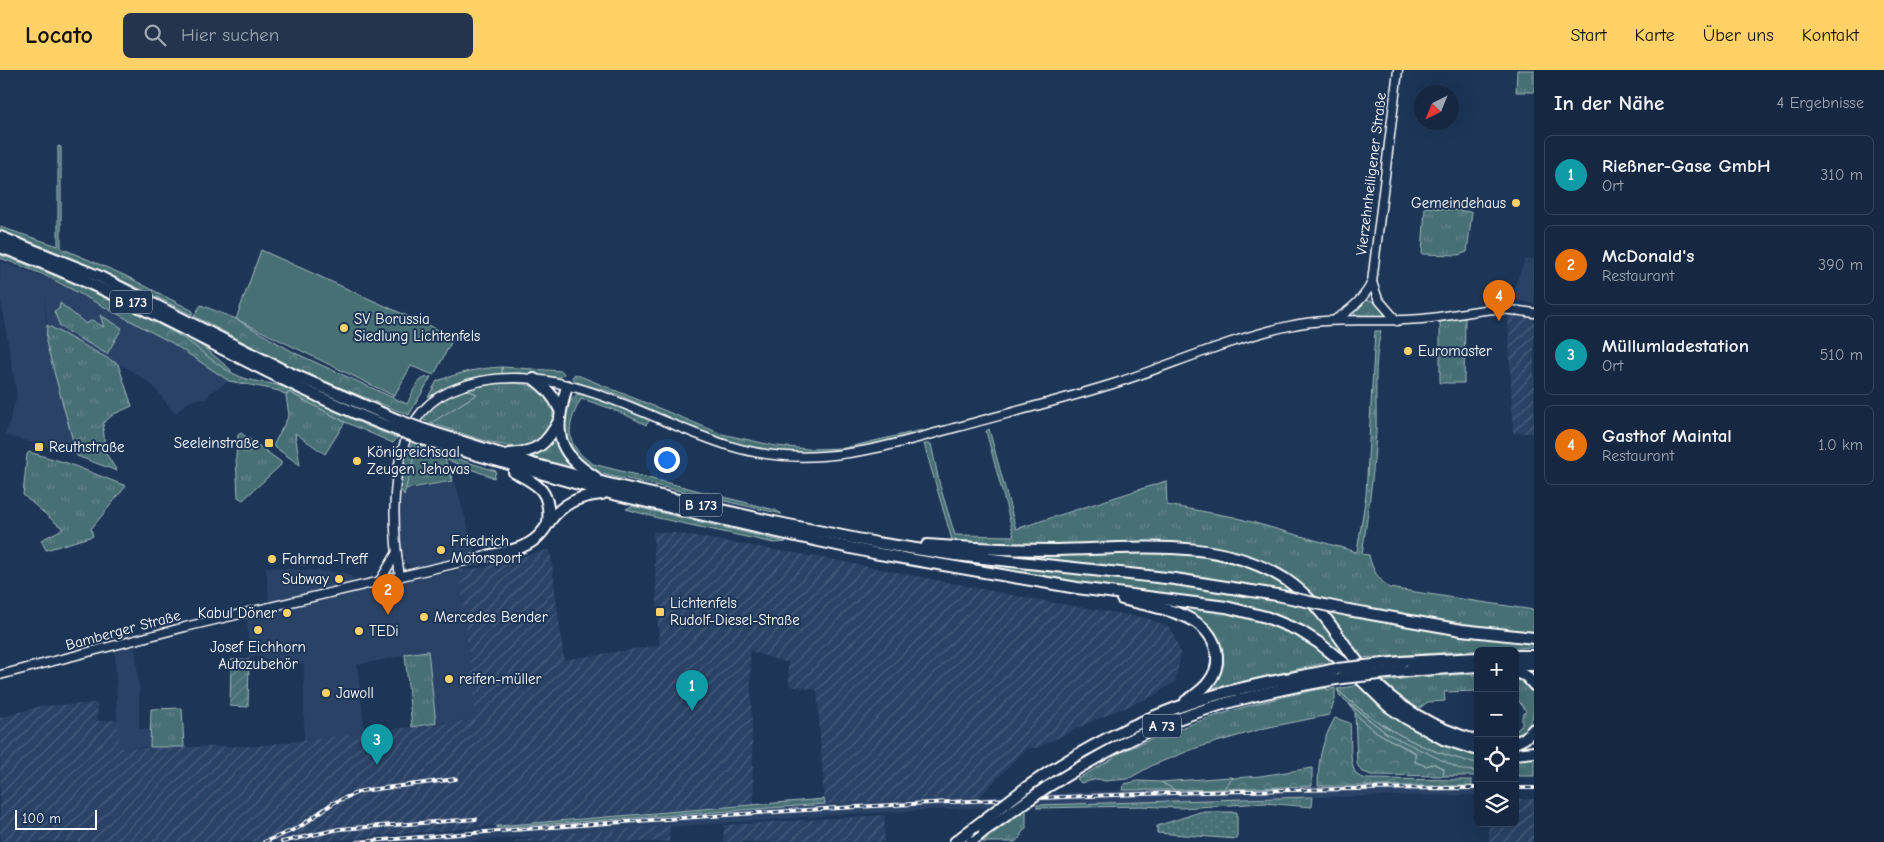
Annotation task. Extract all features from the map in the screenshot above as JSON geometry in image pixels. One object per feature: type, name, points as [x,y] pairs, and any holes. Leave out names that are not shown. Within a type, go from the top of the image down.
[{"type":"highway","name":"B 173","points":[[0,237],[98,276],[399,426]]},
{"type":"highway","name":"B 173","points":[[0,246],[95,284],[311,393],[423,435],[613,494],[771,526]]},
{"type":"highway","points":[[534,380],[553,397],[560,410]]},
{"type":"highway","points":[[567,386],[559,421],[560,437],[565,451],[572,461],[605,483]]},
{"type":"highway","points":[[497,458],[528,452],[541,446],[559,421]]},
{"type":"highway","name":"B 173","points":[[497,458],[605,483],[771,526]]},
{"type":"highway","points":[[497,458],[525,477],[545,494],[549,507],[548,524]]},
{"type":"highway","points":[[487,556],[509,551],[532,542],[560,509],[574,499],[586,495],[613,494]]},
{"type":"highway","points":[[771,526],[964,556],[1175,579],[1277,595],[1348,610],[1462,630],[1534,638]]},
{"type":"highway","points":[[771,526],[913,560],[1077,588],[1226,607],[1283,623],[1300,631],[1331,652],[1388,706],[1406,720],[1444,739],[1474,749]]},
{"type":"highway","points":[[877,543],[1015,550],[1174,548],[1212,552],[1249,562],[1270,570],[1286,580],[1314,603],[1330,621],[1368,675],[1400,705],[1425,721],[1474,739]]},
{"type":"highway","points":[[1077,588],[1184,616],[1196,622],[1213,638],[1218,658],[1217,668],[1213,677],[1195,695],[1171,711]]},
{"type":"highway","points":[[1519,656],[1534,656]]},
{"type":"highway","name":"A 73","points":[[956,842],[1027,787],[1106,740],[1198,701],[1239,689],[1339,674],[1474,658]]},
{"type":"highway","points":[[1519,665],[1534,665]]},
{"type":"highway","name":"A 73","points":[[1404,667],[1474,666]]},
{"type":"highway","points":[[1519,673],[1526,676],[1534,686]]},
{"type":"highway","name":"A 73","points":[[971,842],[984,830],[1047,787],[1131,739],[1165,725],[1244,699],[1339,674]]},
{"type":"highway","points":[[1519,741],[1534,729]]},
{"type":"highway","points":[[1519,754],[1534,752]]},
{"type":"main road","name":"Vierzehnheiligener Straße","points":[[1372,282],[1398,70]]},
{"type":"main road","points":[[1336,319],[1351,309],[1365,294],[1372,282]]},
{"type":"main road","points":[[1372,282],[1378,299],[1397,321]]},
{"type":"main road","points":[[400,577],[394,523],[396,478],[405,444],[418,416],[437,398],[462,386],[499,379],[534,380],[567,386],[594,392],[622,402],[733,447],[784,455],[841,455],[874,449],[1117,382],[1241,338],[1292,325],[1336,319],[1397,321],[1426,319],[1498,309],[1534,313]]},
{"type":"main road","points":[[379,582],[396,554]]},
{"type":"main road","name":"Bamberger Straße","points":[[0,675],[185,628],[487,556]]},
{"type":"shaded area","points":[[1525,259],[1534,259],[1534,304],[1516,300],[1515,297],[1515,286]]},
{"type":"shaded area","points":[[0,261],[45,277],[117,314],[172,343],[229,381],[211,392],[206,399],[197,399],[187,403],[175,414],[153,386],[132,371],[47,325],[45,296],[46,340],[77,456],[5,435],[17,396],[0,296]]},
{"type":"shaded area","points":[[1508,314],[1534,315],[1534,433],[1513,433]]},
{"type":"shaded area","points":[[455,482],[476,555],[422,568],[410,566],[404,561],[398,529],[401,491]]},
{"type":"shaded area","points":[[653,532],[676,533],[835,560],[1038,600],[1147,618],[1171,628],[1181,654],[1175,682],[1153,696],[1095,720],[1037,748],[1027,748],[979,797],[825,804],[817,690],[789,686],[788,663],[750,651],[754,805],[648,812],[317,842],[0,842],[0,718],[40,706],[97,703],[98,721],[118,720],[119,748],[256,746],[476,719],[459,570],[480,568],[550,549],[564,660],[659,645]]},
{"type":"shaded area","points":[[266,567],[346,573],[353,578],[349,584],[269,603]]},
{"type":"shaded area","points":[[459,570],[476,719],[436,723],[428,651],[357,665],[365,734],[304,739],[304,664],[273,662],[259,656],[249,659],[247,617],[383,585]]},
{"type":"shaded area","points":[[135,647],[139,688],[139,729],[150,729],[150,747],[118,748],[115,651]]},
{"type":"shaded area","points":[[1312,786],[1474,786],[1474,795],[1313,797],[1037,805],[849,814],[456,842],[334,842],[825,804],[1123,790]]},
{"type":"shaded area","points":[[1519,799],[1534,799],[1534,842],[1489,842],[1488,827],[1519,827]]},
{"type":"shaded area","points":[[885,815],[884,842],[723,842],[724,825]]},
{"type":"shaded area","points":[[670,826],[669,842],[508,842],[551,834]]},
{"type":"green space","points":[[1517,70],[1534,70],[1534,92],[1516,92]]},
{"type":"green space","points":[[58,146],[61,147],[61,248],[124,275],[193,311],[192,315],[97,269],[0,230],[0,227],[58,246]]},
{"type":"green space","points":[[1425,207],[1472,212],[1467,252],[1458,255],[1422,254]]},
{"type":"green space","name":"SV Borussia Siedlung Lichtenfels","points":[[261,250],[454,337],[434,375],[411,366],[394,396],[236,319]]},
{"type":"green space","points":[[0,252],[94,290],[179,331],[206,349],[231,370],[231,373],[175,333],[154,322],[89,290],[0,255]]},
{"type":"green space","points":[[0,255],[67,281],[154,322],[183,338],[232,373],[286,388],[397,438],[393,443],[345,422],[289,392],[286,395],[279,391],[229,381],[172,343],[42,274],[0,258]]},
{"type":"green space","points":[[1364,300],[1377,302],[1387,313],[1387,316],[1355,315],[1353,311]]},
{"type":"green space","points":[[60,303],[86,324],[92,320],[104,327],[100,315],[122,328],[107,354],[60,326],[54,311],[59,309]]},
{"type":"green space","points":[[201,305],[236,319],[295,353],[407,404],[418,383],[431,377],[409,415],[299,371],[194,316]]},
{"type":"green space","points":[[1465,318],[1464,383],[1440,383],[1440,322]]},
{"type":"green space","points":[[47,325],[118,364],[132,406],[114,414],[103,423],[105,452],[117,471],[77,456],[46,342]]},
{"type":"green space","points":[[1375,331],[1381,331],[1376,368],[1376,431],[1362,554],[1369,555],[1376,573],[1389,588],[1534,610],[1534,635],[1482,629],[1329,602],[1329,600],[1312,595],[1237,553],[963,544],[952,540],[924,444],[931,444],[940,486],[955,535],[1014,536],[986,431],[989,429],[1016,529],[1166,481],[1167,505],[1234,517],[1357,552],[1366,495]]},
{"type":"green space","points":[[502,367],[562,371],[564,374],[556,378],[520,373],[502,374]]},
{"type":"green space","points":[[502,367],[502,374],[464,382],[428,397],[437,381],[469,371]]},
{"type":"green space","points":[[575,374],[722,434],[776,446],[808,449],[844,448],[922,430],[922,433],[873,446],[844,451],[808,453],[753,447],[701,432],[614,393],[577,382],[572,377]]},
{"type":"green space","points":[[490,384],[523,384],[542,391],[547,396],[553,408],[552,423],[540,442],[533,446],[514,447],[477,438],[431,423],[476,394],[465,389]]},
{"type":"green space","points":[[465,389],[477,394],[431,423],[421,419],[441,401]]},
{"type":"green space","points":[[289,392],[345,422],[325,454],[295,433],[300,465],[273,446],[289,415],[286,396]]},
{"type":"green space","points":[[578,394],[604,400],[651,419],[646,425],[614,410],[581,399],[572,419],[570,435],[577,450],[593,464],[775,510],[782,514],[591,471],[568,451],[563,425],[566,410],[572,398]]},
{"type":"green space","points":[[241,433],[281,462],[281,465],[243,500],[238,497],[236,457],[238,435]]},
{"type":"green space","points":[[556,433],[560,449],[576,470],[527,457]]},
{"type":"green space","points":[[414,442],[445,455],[496,471],[494,478],[416,448],[404,495],[400,488],[400,478],[406,456]]},
{"type":"green space","points":[[416,447],[445,459],[453,481],[405,489]]},
{"type":"green space","points":[[29,452],[67,463],[126,486],[91,529],[93,536],[46,550],[41,540],[63,529],[23,495],[27,454]]},
{"type":"green space","points":[[632,506],[786,542],[774,543],[658,518],[626,509]]},
{"type":"green space","points":[[887,550],[975,563],[1204,588],[1315,608],[1351,658],[1345,660],[1271,614],[1245,606],[962,566]]},
{"type":"green space","points":[[1182,551],[1208,554],[1260,568],[1301,595],[1187,577],[995,554],[995,552]]},
{"type":"green space","points":[[1171,604],[1237,615],[1276,626],[1315,647],[1334,661],[1208,689],[1219,660],[1219,642],[1210,628],[1203,622]]},
{"type":"green space","points":[[1323,610],[1458,634],[1534,644],[1534,647],[1474,647],[1474,651],[1358,658]]},
{"type":"green space","points":[[428,651],[436,723],[412,727],[405,654]]},
{"type":"green space","points":[[231,660],[249,660],[248,707],[230,706]]},
{"type":"green space","points":[[1474,674],[1474,691],[1444,692],[1445,701],[1428,702],[1414,712],[1380,682],[1423,676]]},
{"type":"green space","points":[[1519,677],[1524,679],[1534,691],[1534,708],[1532,720],[1519,735],[1522,716],[1526,711],[1519,701]]},
{"type":"green space","points":[[1359,685],[1386,709],[1415,730],[1437,741],[1474,752],[1474,762],[1440,753],[1402,736],[1367,714],[1337,689]]},
{"type":"green space","points":[[1327,688],[1327,690],[1335,688],[1335,700],[1329,715],[1265,728],[1196,748],[1153,765],[1128,779],[1105,781],[1098,779],[1081,783],[1077,779],[1112,759],[1115,755],[1166,733],[1245,707]]},
{"type":"green space","points":[[1337,689],[1351,702],[1384,726],[1440,753],[1474,762],[1474,771],[1462,770],[1386,733],[1340,696]]},
{"type":"green space","points":[[1349,704],[1386,733],[1474,771],[1474,776],[1443,776],[1444,769],[1435,764],[1426,766],[1415,762],[1415,752],[1378,733]]},
{"type":"green space","points":[[182,708],[184,747],[150,747],[151,709]]},
{"type":"green space","points":[[1355,713],[1375,731],[1415,753],[1415,762],[1426,766],[1434,764],[1444,769],[1443,776],[1371,775],[1361,771],[1357,764]]},
{"type":"green space","points":[[1335,718],[1350,723],[1353,767],[1360,777],[1367,779],[1472,780],[1472,786],[1318,786],[1322,751],[1327,734]]},
{"type":"green space","points":[[1534,756],[1534,776],[1519,776],[1519,758]]},
{"type":"green space","points":[[1312,768],[1312,786],[1224,789],[1231,779],[1234,778]]},
{"type":"green space","points":[[1234,778],[1231,779],[1224,789],[1175,790],[1161,782]]},
{"type":"green space","points":[[1138,781],[1161,782],[1175,790],[1123,790],[1124,784]]},
{"type":"green space","points":[[1313,797],[1312,807],[1264,803],[1180,808],[1141,806],[1037,808],[1037,805]]},
{"type":"green space","points":[[824,799],[825,804],[497,828],[497,826]]},
{"type":"green space","points":[[1026,809],[1026,828],[1020,835],[1022,836],[1015,842],[982,842]]},
{"type":"green space","points":[[1200,812],[1237,812],[1237,839],[1157,833],[1157,826]]},
{"type":"railway","points":[[264,842],[298,828],[333,803],[361,791],[456,779]]},
{"type":"railway","points":[[357,842],[637,821],[1057,797],[1197,792],[1474,788]]},
{"type":"railway","points":[[1519,788],[1534,788]]},
{"type":"railway","points":[[282,842],[339,829],[476,819]]},
{"type":"place","name":"Gemeindehaus","points":[[1516,203]]},
{"type":"place","name":"Gasthof Maintal","points":[[1499,321]]},
{"type":"place","name":"SV Borussia Siedlung Lichtenfels","points":[[344,328]]},
{"type":"place","name":"Euromaster","points":[[1408,351]]},
{"type":"place","name":"Seeleinstraße","points":[[269,443]]},
{"type":"place","name":"Reuthstraße","points":[[39,447]]},
{"type":"place","name":"Königreichsaal Zeugen Jehovas","points":[[357,461]]},
{"type":"place","name":"Friedrich Motorsport","points":[[441,550]]},
{"type":"place","name":"Fahrrad-Treff","points":[[272,559]]},
{"type":"place","name":"Subway","points":[[339,579]]},
{"type":"place","name":"Lichtenfels Rudolf-Diesel-Straße","points":[[660,612]]},
{"type":"place","name":"Kabul Döner","points":[[287,613]]},
{"type":"place","name":"McDonald's","points":[[388,615]]},
{"type":"place","name":"Mercedes Bender","points":[[424,617]]},
{"type":"place","name":"Josef Eichhorn Autozubehör","points":[[258,630]]},
{"type":"place","name":"TEDi","points":[[359,631]]},
{"type":"place","name":"reifen-müller","points":[[449,679]]},
{"type":"place","name":"Jawoll","points":[[326,693]]},
{"type":"place","name":"Rießner-Gase GmbH","points":[[692,711]]},
{"type":"place","name":"Müllumladestation","points":[[377,765]]}]
